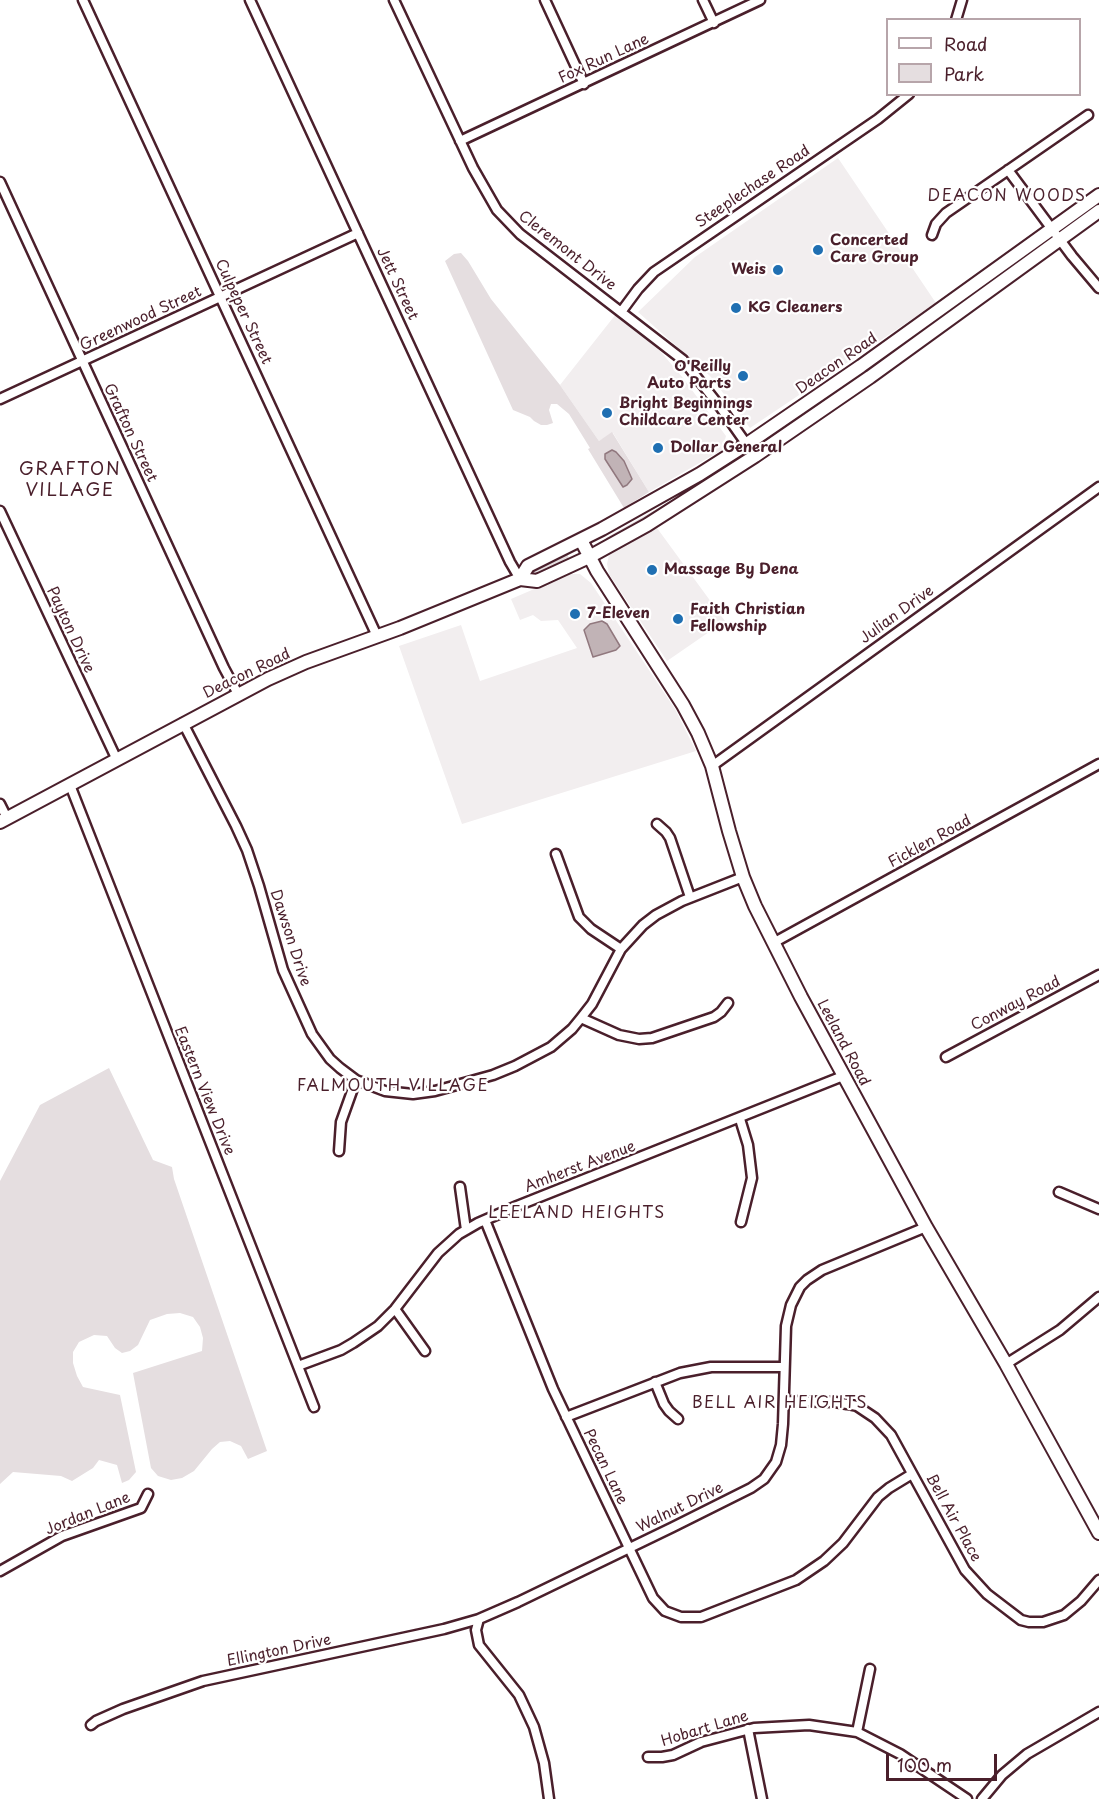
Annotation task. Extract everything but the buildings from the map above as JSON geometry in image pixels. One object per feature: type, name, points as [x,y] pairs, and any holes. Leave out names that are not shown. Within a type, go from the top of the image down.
[{"type":"main road","name":"Deacon Road","points":[[3,820],[238,694],[306,662],[520,579],[537,581],[589,557],[668,514],[879,371],[1057,233],[1099,195]]},
{"type":"main road","name":"Deacon Road","points":[[520,579],[528,566],[581,540],[700,474],[1057,233],[1099,211]]},
{"type":"main road","points":[[581,540],[589,557]]},
{"type":"main road","name":"Leeland Road","points":[[589,557],[698,732],[712,766],[743,877],[773,943],[926,1227],[1006,1364],[1099,1533]]},
{"type":"street","name":"Culpeper Street","points":[[83,0],[377,636]]},
{"type":"street","name":"Jett Street","points":[[250,0],[510,562],[520,579]]},
{"type":"street","name":"Cleremont Drive","points":[[394,0],[488,197],[508,224],[683,360],[755,456]]},
{"type":"street","points":[[545,0],[584,84]]},
{"type":"street","points":[[703,0],[714,23]]},
{"type":"street","name":"Fox Run Lane","points":[[460,141],[760,0]]},
{"type":"street","points":[[957,18],[962,0]]},
{"type":"street","name":"Steeplechase Road","points":[[621,312],[642,284],[661,267],[878,118],[906,96]]},
{"type":"street","points":[[932,235],[936,224],[946,213],[1088,115]]},
{"type":"street","points":[[1008,170],[1099,288]]},
{"type":"street","name":"Grafton Street","points":[[0,182],[209,636],[238,694]]},
{"type":"street","name":"Greenwood Street","points":[[0,399],[358,233]]},
{"type":"street","name":"Julian Drive","points":[[712,766],[1099,487]]},
{"type":"street","name":"Payton Drive","points":[[0,511],[117,760]]},
{"type":"street","name":"Dawson Drive","points":[[183,723],[247,850],[283,970],[303,1017],[330,1059],[356,1080],[369,1086],[399,1093],[435,1091],[493,1075],[537,1055],[562,1038],[581,1018],[592,1004],[621,949],[638,930],[656,915],[690,897],[743,877]]},
{"type":"street","name":"Ficklen Road","points":[[773,943],[1099,764]]},
{"type":"street","name":"Eastern View Drive","points":[[70,785],[314,1407]]},
{"type":"street","points":[[0,804],[3,820]]},
{"type":"street","points":[[657,824],[666,831],[670,838],[690,897]]},
{"type":"street","points":[[556,854],[579,917],[591,929],[621,949]]},
{"type":"street","name":"Conway Road","points":[[946,1057],[1099,975]]},
{"type":"street","points":[[581,1018],[619,1035],[639,1039],[652,1038],[714,1017],[728,1003]]},
{"type":"street","name":"Amherst Avenue","points":[[298,1366],[353,1343],[378,1326],[395,1309],[438,1253],[466,1230],[485,1220],[843,1076]]},
{"type":"street","points":[[339,1151],[341,1122],[356,1080]]},
{"type":"street","points":[[740,1119],[748,1145],[752,1178],[741,1222]]},
{"type":"street","points":[[460,1187],[466,1230]]},
{"type":"street","points":[[1059,1192],[1099,1209]]},
{"type":"street","name":"Pecan Lane","points":[[485,1220],[529,1332],[566,1417],[628,1548],[657,1604],[673,1615],[701,1617],[784,1586],[810,1571],[843,1543],[878,1497],[912,1474]]},
{"type":"street","name":"Walnut Drive","points":[[479,1619],[751,1488],[764,1479],[779,1455],[783,1424],[787,1318],[796,1295],[807,1280],[822,1270],[926,1227]]},
{"type":"street","points":[[1006,1364],[1053,1335],[1097,1303]]},
{"type":"street","points":[[395,1309],[425,1351]]},
{"type":"street","points":[[566,1417],[680,1373],[711,1367],[784,1367]]},
{"type":"street","points":[[655,1382],[664,1404],[678,1419]]},
{"type":"street","name":"Bell Air Place","points":[[784,1401],[835,1402],[857,1406],[875,1418],[891,1435],[965,1570],[987,1594],[1021,1620],[1043,1622],[1064,1615],[1081,1601],[1099,1580]]},
{"type":"street","name":"Jordan Lane","points":[[0,1571],[62,1536],[141,1508],[148,1494]]},
{"type":"street","points":[[479,1619],[476,1630],[479,1644],[519,1695],[534,1727],[544,1763],[549,1799]]},
{"type":"street","name":"Ellington Drive","points":[[91,1725],[123,1709],[202,1681],[444,1629],[479,1619]]},
{"type":"street","points":[[857,1732],[870,1669]]},
{"type":"street","points":[[982,1799],[1002,1775],[1027,1754],[1099,1712]]},
{"type":"street","name":"Hobart Lane","points":[[648,1757],[666,1757],[701,1742],[757,1727],[803,1725],[857,1732],[900,1754],[967,1799]]},
{"type":"street","points":[[748,1729],[762,1799]]},
{"type":"shaded area","points":[[838,158],[936,303],[750,428],[710,376],[638,312],[695,257]]},
{"type":"shaded area","points":[[616,314],[661,352],[726,436],[722,450],[649,492],[613,433],[599,441],[560,385]]},
{"type":"shaded area","points":[[612,450],[624,461],[632,479],[623,487],[605,459],[605,454]]},
{"type":"shaded area","points":[[657,528],[725,621],[667,661],[609,574],[607,564],[609,555],[613,552]]},
{"type":"shaded area","points":[[569,574],[580,574],[591,583],[675,709],[696,751],[462,824],[399,646],[461,625],[480,681],[577,648],[558,620],[541,621],[533,615],[520,620],[511,599]]},
{"type":"shaded area","points":[[602,621],[607,624],[620,646],[616,650],[593,657],[584,630],[590,624]]},
{"type":"green space","points":[[461,253],[491,299],[560,385],[599,441],[612,432],[649,492],[624,508],[569,414],[557,404],[551,404],[549,410],[553,423],[547,425],[541,425],[530,417],[513,410],[445,261],[454,254]]},
{"type":"green space","points":[[1015,262],[965,303],[914,339],[961,300]]},
{"type":"green space","points":[[690,490],[681,498],[606,541],[606,538]]},
{"type":"green space","points":[[565,554],[568,555],[569,561],[540,575],[535,575],[533,571],[535,568]]},
{"type":"green space","points":[[109,1068],[153,1160],[172,1167],[174,1179],[267,1451],[248,1459],[241,1446],[230,1441],[220,1442],[194,1471],[182,1478],[171,1480],[158,1476],[151,1468],[133,1373],[202,1351],[203,1338],[200,1327],[193,1317],[180,1313],[167,1314],[150,1320],[138,1345],[130,1351],[122,1353],[115,1348],[107,1336],[94,1335],[79,1342],[73,1352],[73,1363],[83,1387],[120,1395],[136,1472],[129,1480],[122,1483],[117,1465],[99,1460],[93,1468],[72,1481],[61,1476],[13,1472],[0,1484],[0,1181],[40,1105]]},
{"type":"place","name":"Concerted Care Group","points":[[818,250]]},
{"type":"place","name":"Weis","points":[[778,270]]},
{"type":"place","name":"KG Cleaners","points":[[736,308]]},
{"type":"place","name":"O'Reilly Auto Parts","points":[[743,376]]},
{"type":"place","name":"Bright Beginnings Childcare Center","points":[[607,413]]},
{"type":"place","name":"Dollar General","points":[[658,448]]},
{"type":"place","name":"Massage By Dena","points":[[652,570]]},
{"type":"place","name":"7-Eleven","points":[[575,614]]},
{"type":"place","name":"Faith Christian Fellowship","points":[[678,619]]},
{"type":"district","name":"DEACON WOODS","points":[[1007,197]]},
{"type":"district","name":"GRAFTON VILLAGE","points":[[70,480]]},
{"type":"district","name":"FALMOUTH VILLAGE","points":[[393,1087]]},
{"type":"district","name":"LEELAND HEIGHTS","points":[[577,1214]]},
{"type":"district","name":"BELL AIR HEIGHTS","points":[[780,1404]]}]
